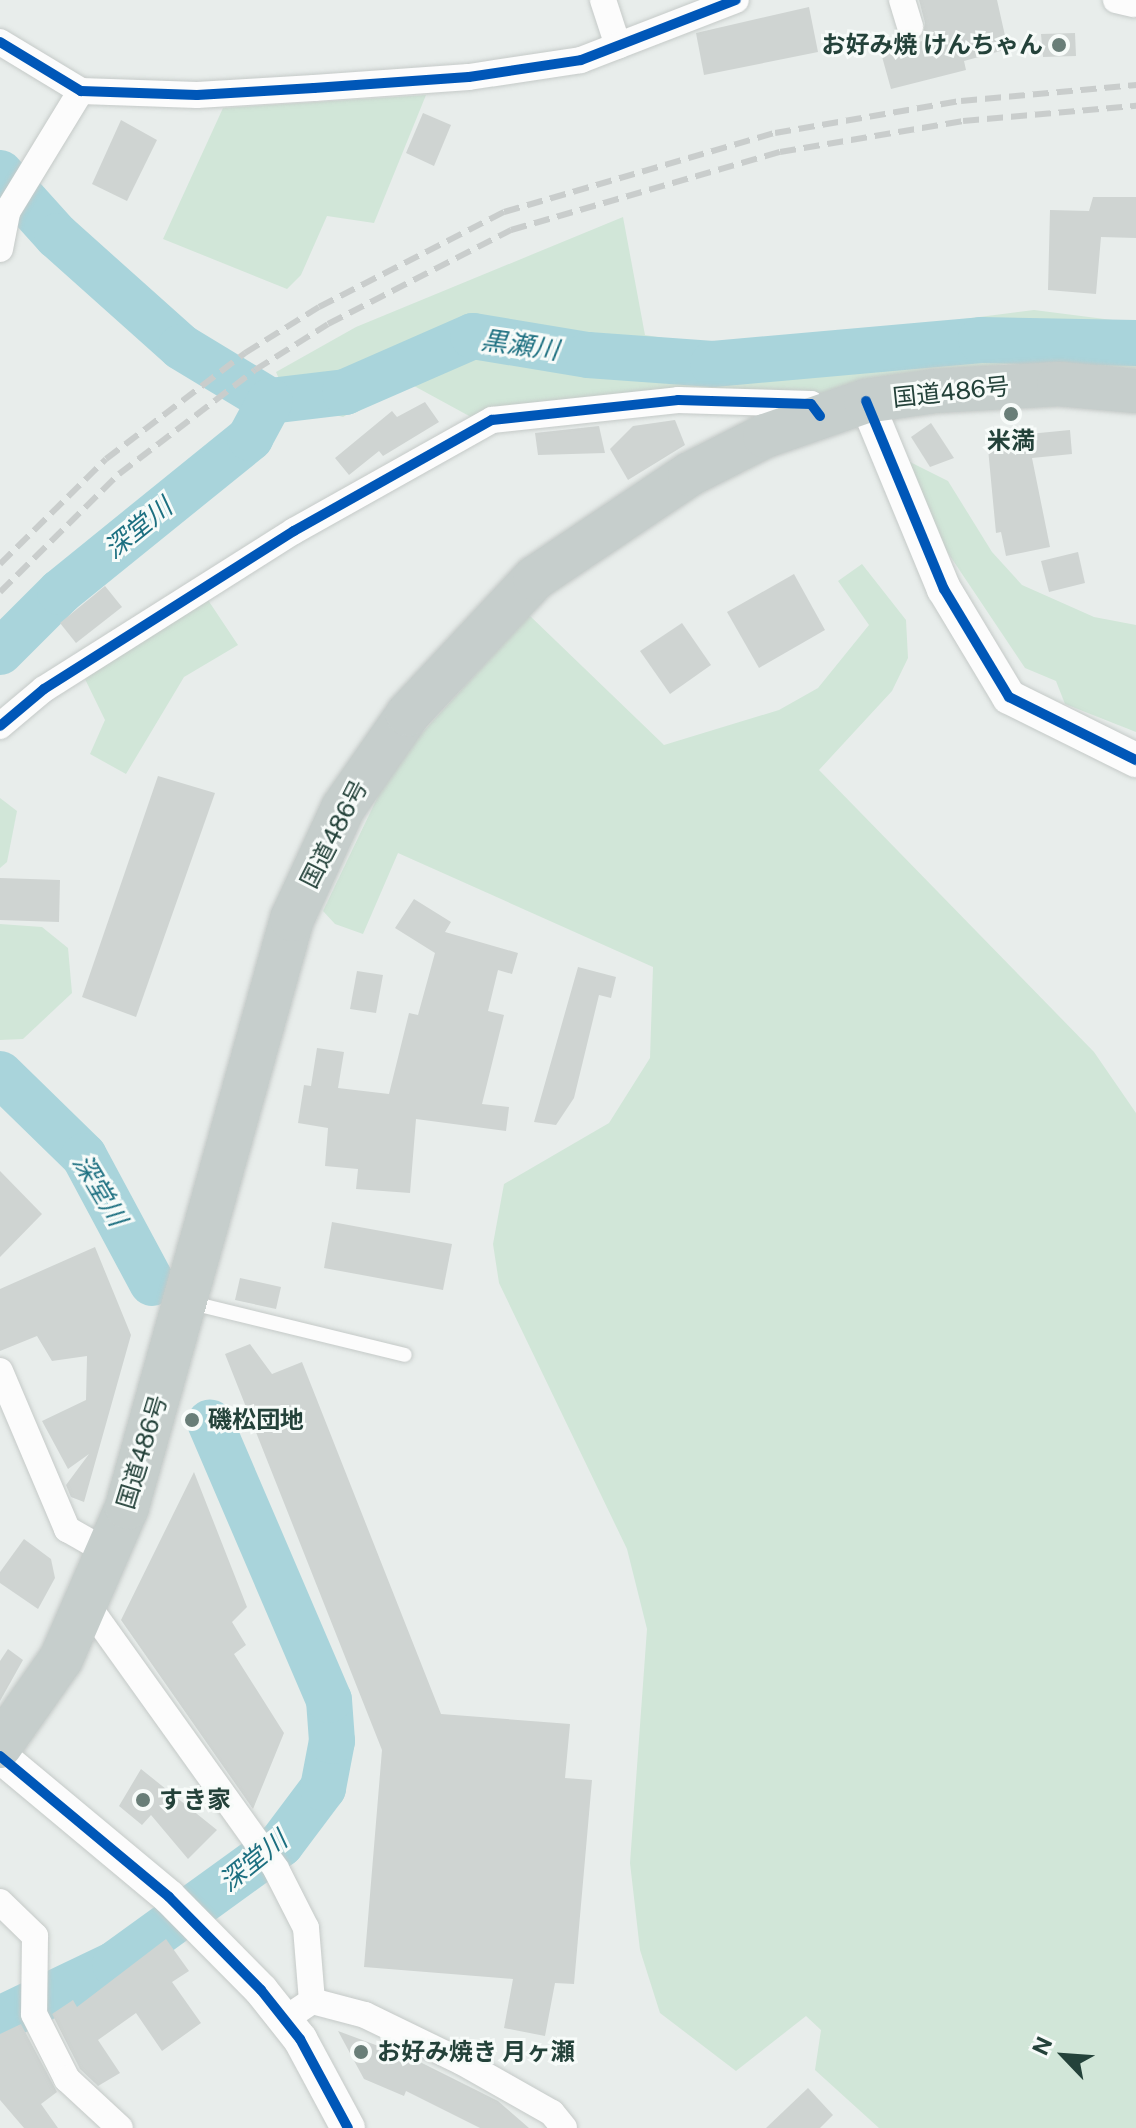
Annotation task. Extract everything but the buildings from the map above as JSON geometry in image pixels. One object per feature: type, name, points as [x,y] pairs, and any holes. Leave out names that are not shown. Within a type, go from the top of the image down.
[{"type":"highway","name":"国道486号","points":[[0,1746],[61,1659],[88,1606],[109,1553],[188,1302],[292,919],[343,808],[377,754],[455,659],[535,578],[690,474],[820,416],[866,401],[1001,385],[1136,391]]},
{"type":"street","points":[[603,0],[618,46]]},
{"type":"street","points":[[0,42],[81,91],[197,95],[469,77],[581,60],[736,0]]},
{"type":"street","points":[[902,0],[910,27]]},
{"type":"street","points":[[2,227],[32,171],[43,162],[81,91]]},
{"type":"street","points":[[0,726],[44,689],[294,531],[492,420],[678,400],[811,404],[820,416]]},
{"type":"street","points":[[866,401],[944,589],[1009,697],[1136,760]]},
{"type":"street","points":[[0,1371],[67,1529],[109,1553]]},
{"type":"street","points":[[88,1606],[276,1869],[306,1928],[312,2001]]},
{"type":"street","points":[[0,1756],[199,1925],[284,2020],[348,2128]]},
{"type":"street","points":[[0,1902],[35,1936],[34,2014],[67,2079],[120,2128]]},
{"type":"street","points":[[284,2020],[312,2001],[365,2015],[462,2062],[552,2113],[564,2128]]},
{"type":"lane","points":[[188,1302],[405,1355]]},
{"type":"green space","points":[[426,95],[374,223],[327,216],[301,275],[287,289],[163,239],[223,108]]},
{"type":"green space","points":[[623,217],[645,335],[734,349],[1034,310],[1136,323],[1136,368],[1004,364],[806,398],[471,417],[405,381],[343,417],[289,402],[276,372],[356,327]]},
{"type":"green space","points":[[902,458],[948,481],[992,552],[1022,585],[1094,617],[1136,625],[1136,732],[1065,704],[1056,681],[1025,668],[940,541]]},
{"type":"green space","points":[[862,564],[906,620],[908,658],[892,691],[819,770],[1094,1052],[1136,1113],[1136,2128],[879,2128],[815,2070],[821,2030],[806,2016],[736,2071],[660,2013],[640,1950],[630,1863],[647,1629],[627,1549],[499,1283],[493,1244],[504,1184],[609,1123],[650,1058],[653,967],[398,853],[363,934],[335,924],[323,911],[393,765],[529,615],[664,745],[779,710],[818,688],[869,625],[838,581]]},
{"type":"green space","points":[[206,597],[238,645],[184,677],[126,774],[90,754],[105,720],[85,679]]},
{"type":"green space","points":[[0,798],[17,811],[7,862],[0,868]]},
{"type":"green space","points":[[0,924],[42,927],[68,948],[72,993],[23,1039],[0,1040]]},
{"type":"waterway","name":"黒瀬川","points":[[0,173],[57,236],[181,347],[270,401],[345,392],[473,336],[588,355],[713,364],[981,340],[1136,343]]},
{"type":"waterway","name":"深堂川","points":[[0,652],[60,592],[250,438],[270,401]]},
{"type":"waterway","name":"深堂川","points":[[0,1074],[84,1156],[152,1283]]},
{"type":"waterway","name":"深堂川","points":[[0,2019],[115,1964],[281,1844],[323,1788],[332,1741],[329,1700],[210,1422]]},
{"type":"railway","points":[[0,564],[106,459],[245,353],[319,307],[504,212],[775,133],[961,101],[1136,85]]},
{"type":"railway","points":[[0,592],[119,474],[255,370],[328,324],[511,230],[780,152],[963,121],[1136,106]]},
{"type":"cycle path","points":[[0,42],[81,91],[197,95],[469,77],[581,60],[736,0]]},
{"type":"cycle path","points":[[0,726],[44,689],[294,531],[492,420],[678,400],[811,404],[820,416]]},
{"type":"cycle path","points":[[866,401],[944,589],[1009,697],[1136,760]]},
{"type":"cycle path","points":[[0,1756],[169,1897],[261,1990],[300,2039],[348,2128]]},
{"type":"place","name":"お好み焼 けんちゃん","points":[[1059,45]]},
{"type":"place","name":"米満","points":[[1011,414]]},
{"type":"place","name":"磯松団地","points":[[192,1420]]},
{"type":"place","name":"すき家","points":[[143,1800]]},
{"type":"place","name":"お好み焼き 月ヶ瀬","points":[[361,2052]]}]
